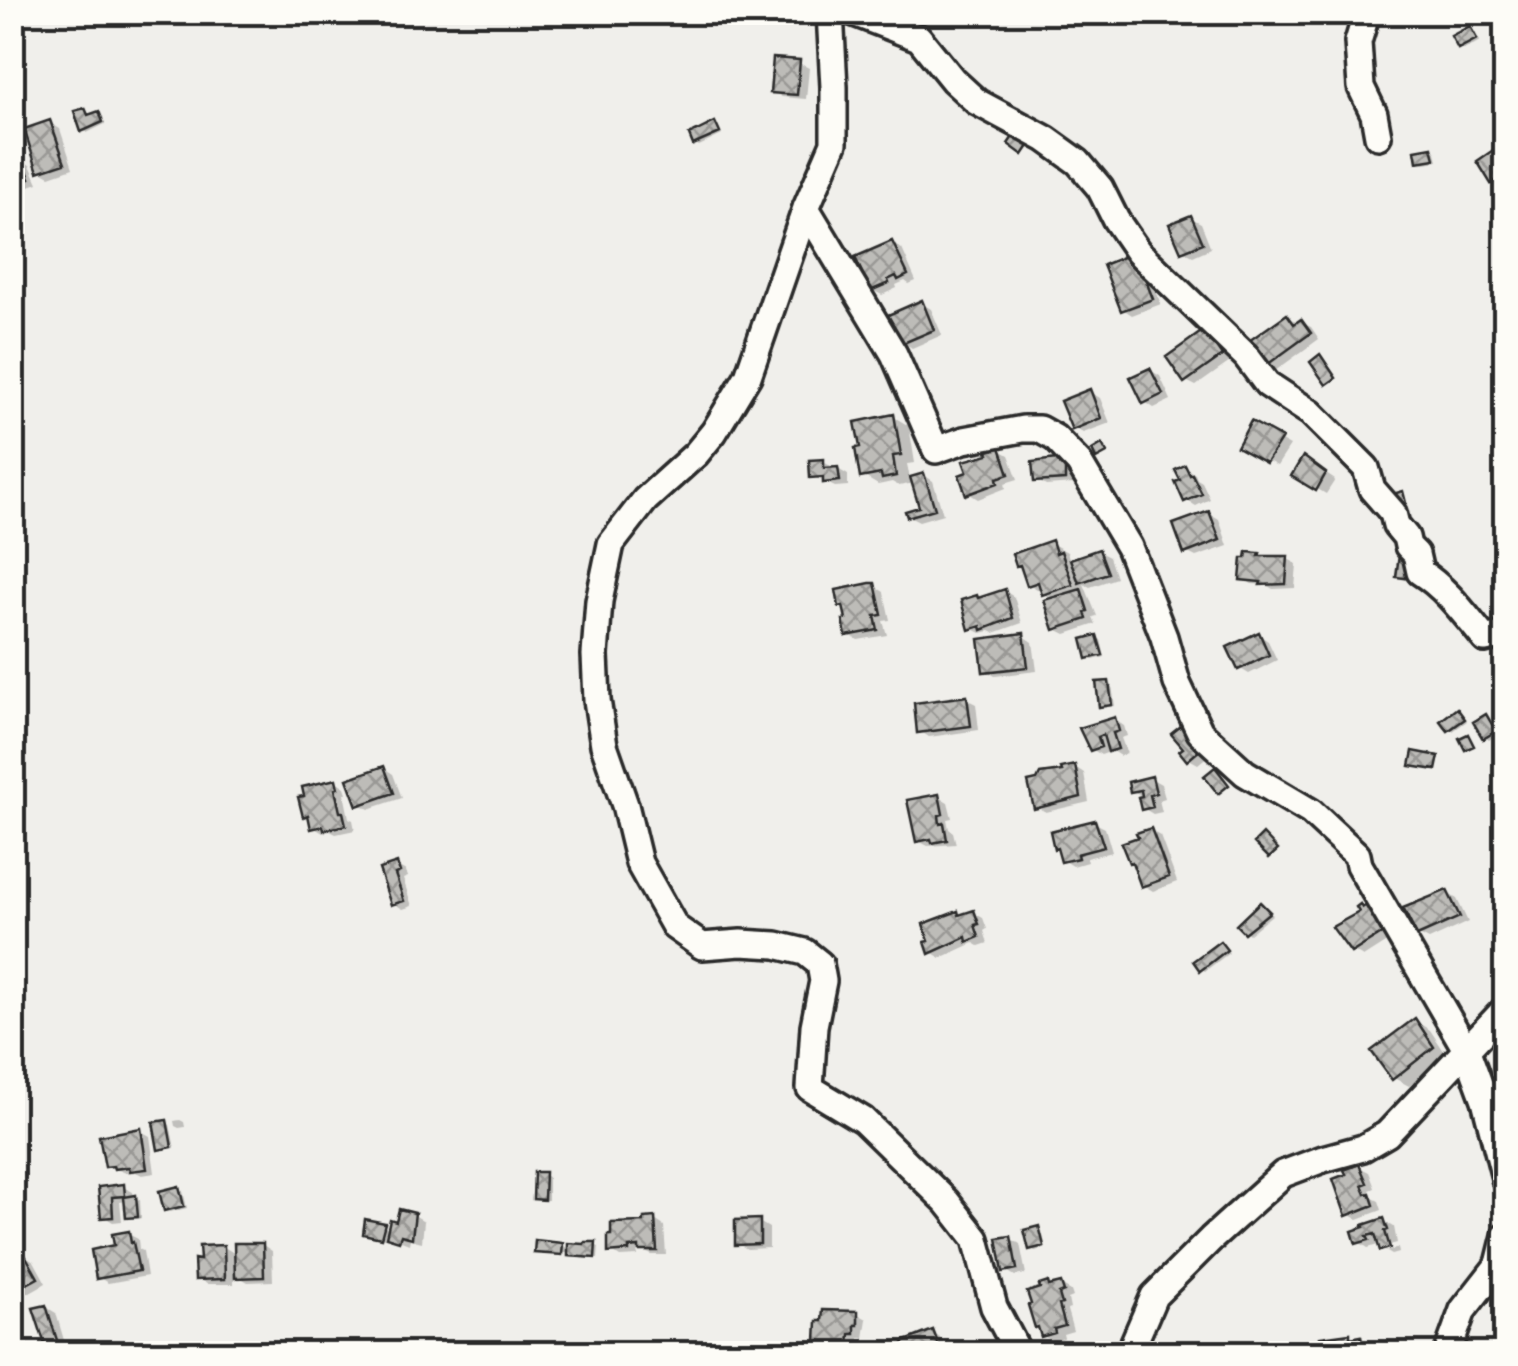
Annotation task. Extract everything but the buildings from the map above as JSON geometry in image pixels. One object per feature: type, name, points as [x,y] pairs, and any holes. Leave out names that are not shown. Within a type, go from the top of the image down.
[{"type":"street","points":[[830,12],[834,143],[806,208],[748,376],[714,432],[696,454],[645,500],[611,544],[599,601],[597,700],[604,745],[626,805],[639,863],[675,928],[702,946],[776,945],[805,952],[820,964],[824,981],[814,1026],[810,1088],[863,1120],[947,1202],[976,1240],[994,1306],[1019,1354]]},
{"type":"street","points":[[852,12],[919,38],[953,80],[977,102],[1046,139],[1078,162],[1100,188],[1138,252],[1246,356],[1267,384],[1311,414],[1366,468],[1372,489],[1393,513],[1396,525],[1416,554],[1420,572],[1456,602],[1485,639],[1506,634]]},
{"type":"street","points":[[1366,12],[1358,42],[1361,88],[1374,114],[1378,136]]},
{"type":"street","points":[[806,208],[894,354],[936,450],[964,440],[1039,429],[1055,438],[1079,463],[1129,547],[1177,682],[1200,732],[1245,773],[1312,812],[1356,855],[1467,1051],[1485,1100],[1506,1182]]},
{"type":"street","points":[[1129,1354],[1154,1296],[1210,1239],[1283,1174],[1363,1148],[1387,1134],[1506,1008]]},
{"type":"street","points":[[1448,1354],[1463,1310],[1499,1264],[1506,1236]]}]
